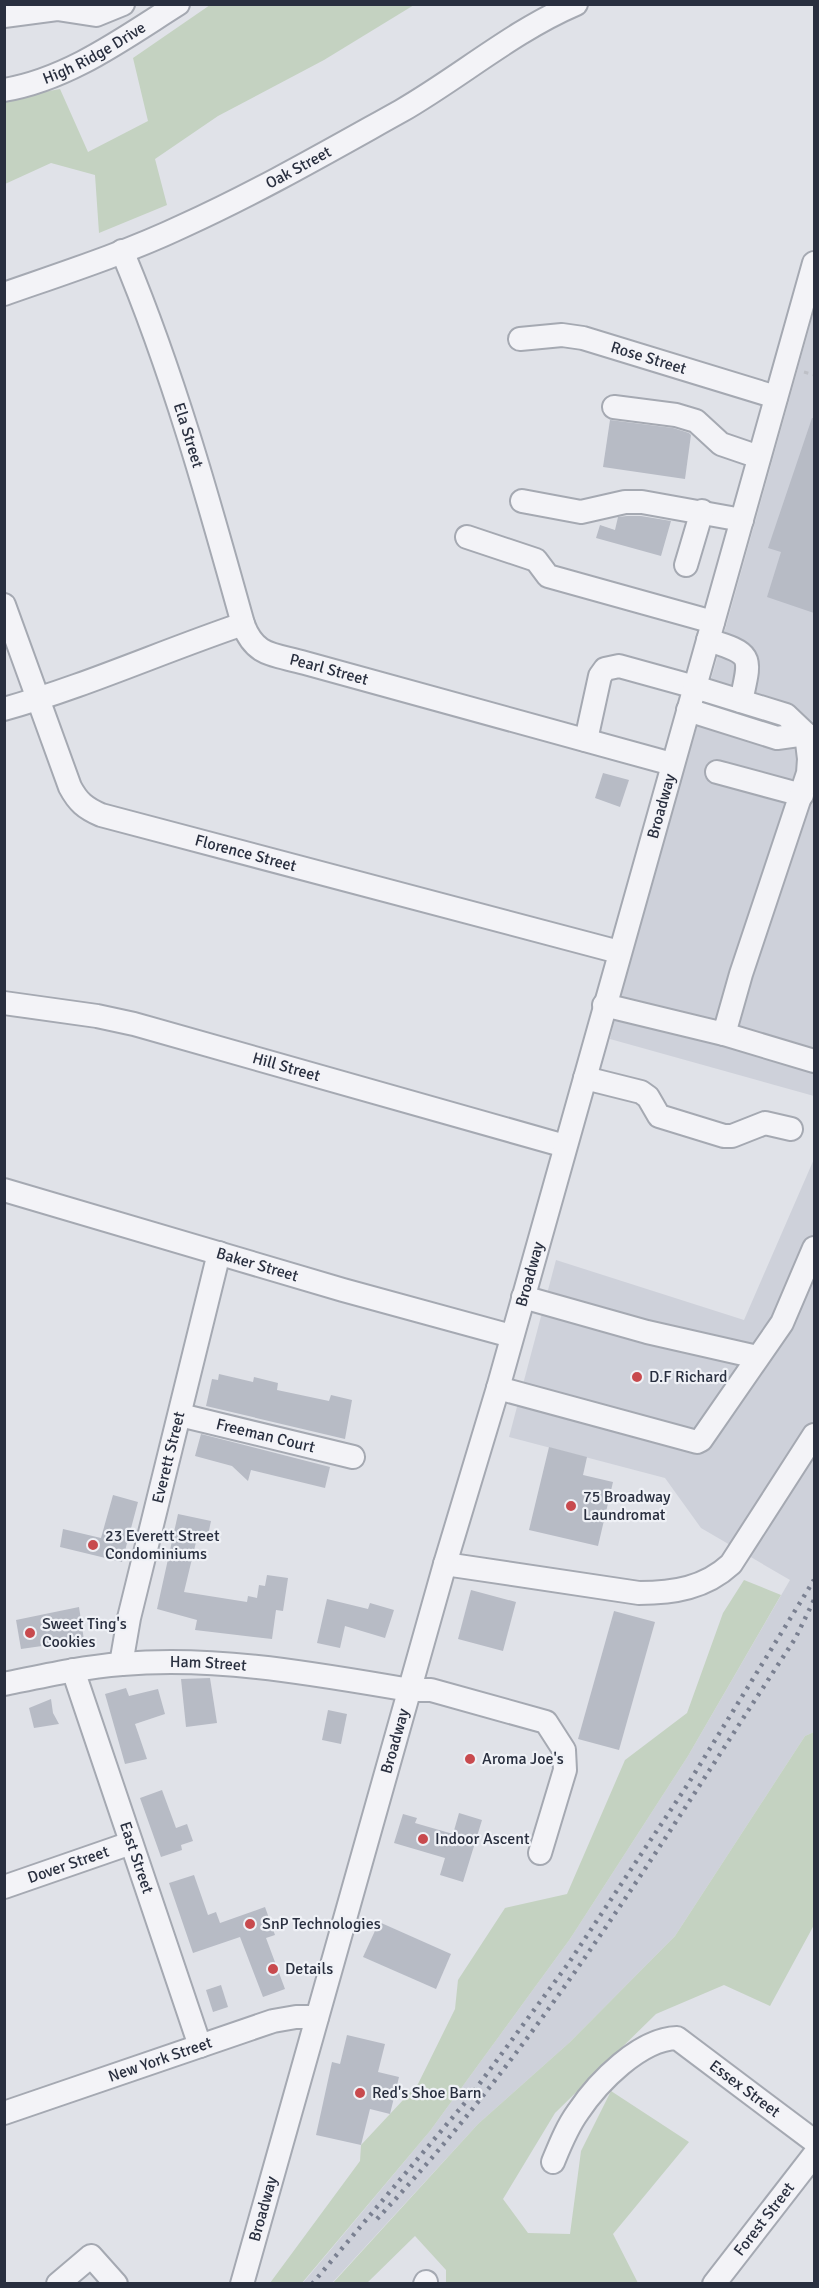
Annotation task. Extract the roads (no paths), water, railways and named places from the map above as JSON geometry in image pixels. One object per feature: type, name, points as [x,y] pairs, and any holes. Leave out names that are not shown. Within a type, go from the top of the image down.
[{"type":"street","points":[[4,16],[57,9],[96,15],[123,4]]},
{"type":"street","name":"High Ridge Drive","points":[[4,90],[40,81],[71,68],[178,4]]},
{"type":"street","name":"Oak Street","points":[[4,294],[181,227],[293,171],[407,107],[532,28],[576,4]]},
{"type":"street","points":[[96,15],[112,45]]},
{"type":"street","name":"Ela Street","points":[[122,251],[142,299],[178,402],[243,624]]},
{"type":"street","name":"Broadway","points":[[242,2283],[445,1564],[498,1388],[814,263]]},
{"type":"street","name":"Rose Street","points":[[520,339],[562,335],[583,338],[776,397]]},
{"type":"street","points":[[614,407],[676,415],[696,421],[721,444],[759,457]]},
{"type":"street","points":[[522,501],[581,512],[634,502],[702,511],[742,520]]},
{"type":"street","points":[[686,565],[702,511]]},
{"type":"street","points":[[467,537],[536,560],[548,576],[710,631],[741,651],[747,659],[749,667],[741,701]]},
{"type":"street","name":"Florence Street","points":[[4,605],[70,787],[76,800],[86,808],[101,815],[619,952]]},
{"type":"street","points":[[4,709],[38,699],[243,624]]},
{"type":"street","name":"Pearl Street","points":[[243,624],[248,639],[263,651],[672,764]]},
{"type":"street","points":[[586,740],[600,676],[605,669],[619,666],[786,715],[806,734],[809,759],[802,795],[741,974],[724,1034]]},
{"type":"street","points":[[688,710],[777,738],[806,734]]},
{"type":"street","points":[[717,772],[802,795]]},
{"type":"street","name":"Hill Street","points":[[4,1003],[97,1016],[134,1024],[565,1146]]},
{"type":"street","points":[[604,1005],[724,1034],[814,1061]]},
{"type":"street","points":[[585,1078],[641,1092],[648,1097],[659,1116],[724,1136],[732,1136],[765,1123],[791,1129]]},
{"type":"street","name":"Baker Street","points":[[4,1190],[511,1336]]},
{"type":"street","points":[[498,1388],[698,1442],[757,1357],[806,1293],[814,1248]]},
{"type":"street","name":"Everett Street","points":[[121,1664],[129,1618],[219,1253]]},
{"type":"street","points":[[523,1297],[647,1332],[757,1357]]},
{"type":"street","name":"Freeman Court","points":[[180,1415],[353,1457]]},
{"type":"street","points":[[445,1564],[639,1593],[663,1593],[702,1584],[731,1564],[814,1435]]},
{"type":"street","name":"Ham Street","points":[[4,1684],[73,1670],[121,1664],[246,1666],[410,1690],[431,1690],[546,1722],[564,1750],[566,1770],[540,1853]]},
{"type":"street","name":"East Street","points":[[73,1670],[200,2046]]},
{"type":"street","name":"Dover Street","points":[[4,1887],[130,1843]]},
{"type":"street","name":"New York Street","points":[[4,2113],[273,2021],[296,2017],[317,2017]]},
{"type":"street","name":"Essex Street","points":[[553,2162],[577,2112],[596,2089],[624,2062],[666,2038],[677,2038],[814,2141]]},
{"type":"street","name":"Forest Street","points":[[714,2283],[814,2155]]},
{"type":"street","points":[[58,2283],[91,2256],[116,2283]]},
{"type":"railway","points":[[312,2284],[469,2098],[568,1964],[688,1784],[814,1580]]},
{"type":"railway","points":[[377,2219],[437,2152],[547,2011],[648,1864],[795,1639],[814,1600]]},
{"type":"place","name":"D.F Richard","points":[[637,1377]]},
{"type":"place","name":"75 Broadway Laundromat","points":[[571,1506]]},
{"type":"place","name":"23 Everett Street Condominiums","points":[[93,1545]]},
{"type":"place","name":"Sweet Ting's Cookies","points":[[30,1633]]},
{"type":"place","name":"Aroma Joe's","points":[[470,1759]]},
{"type":"place","name":"Indoor Ascent","points":[[423,1839]]},
{"type":"place","name":"SnP Technologies","points":[[250,1924]]},
{"type":"place","name":"Details","points":[[273,1969]]},
{"type":"place","name":"Red's Shoe Barn","points":[[360,2093]]}]
